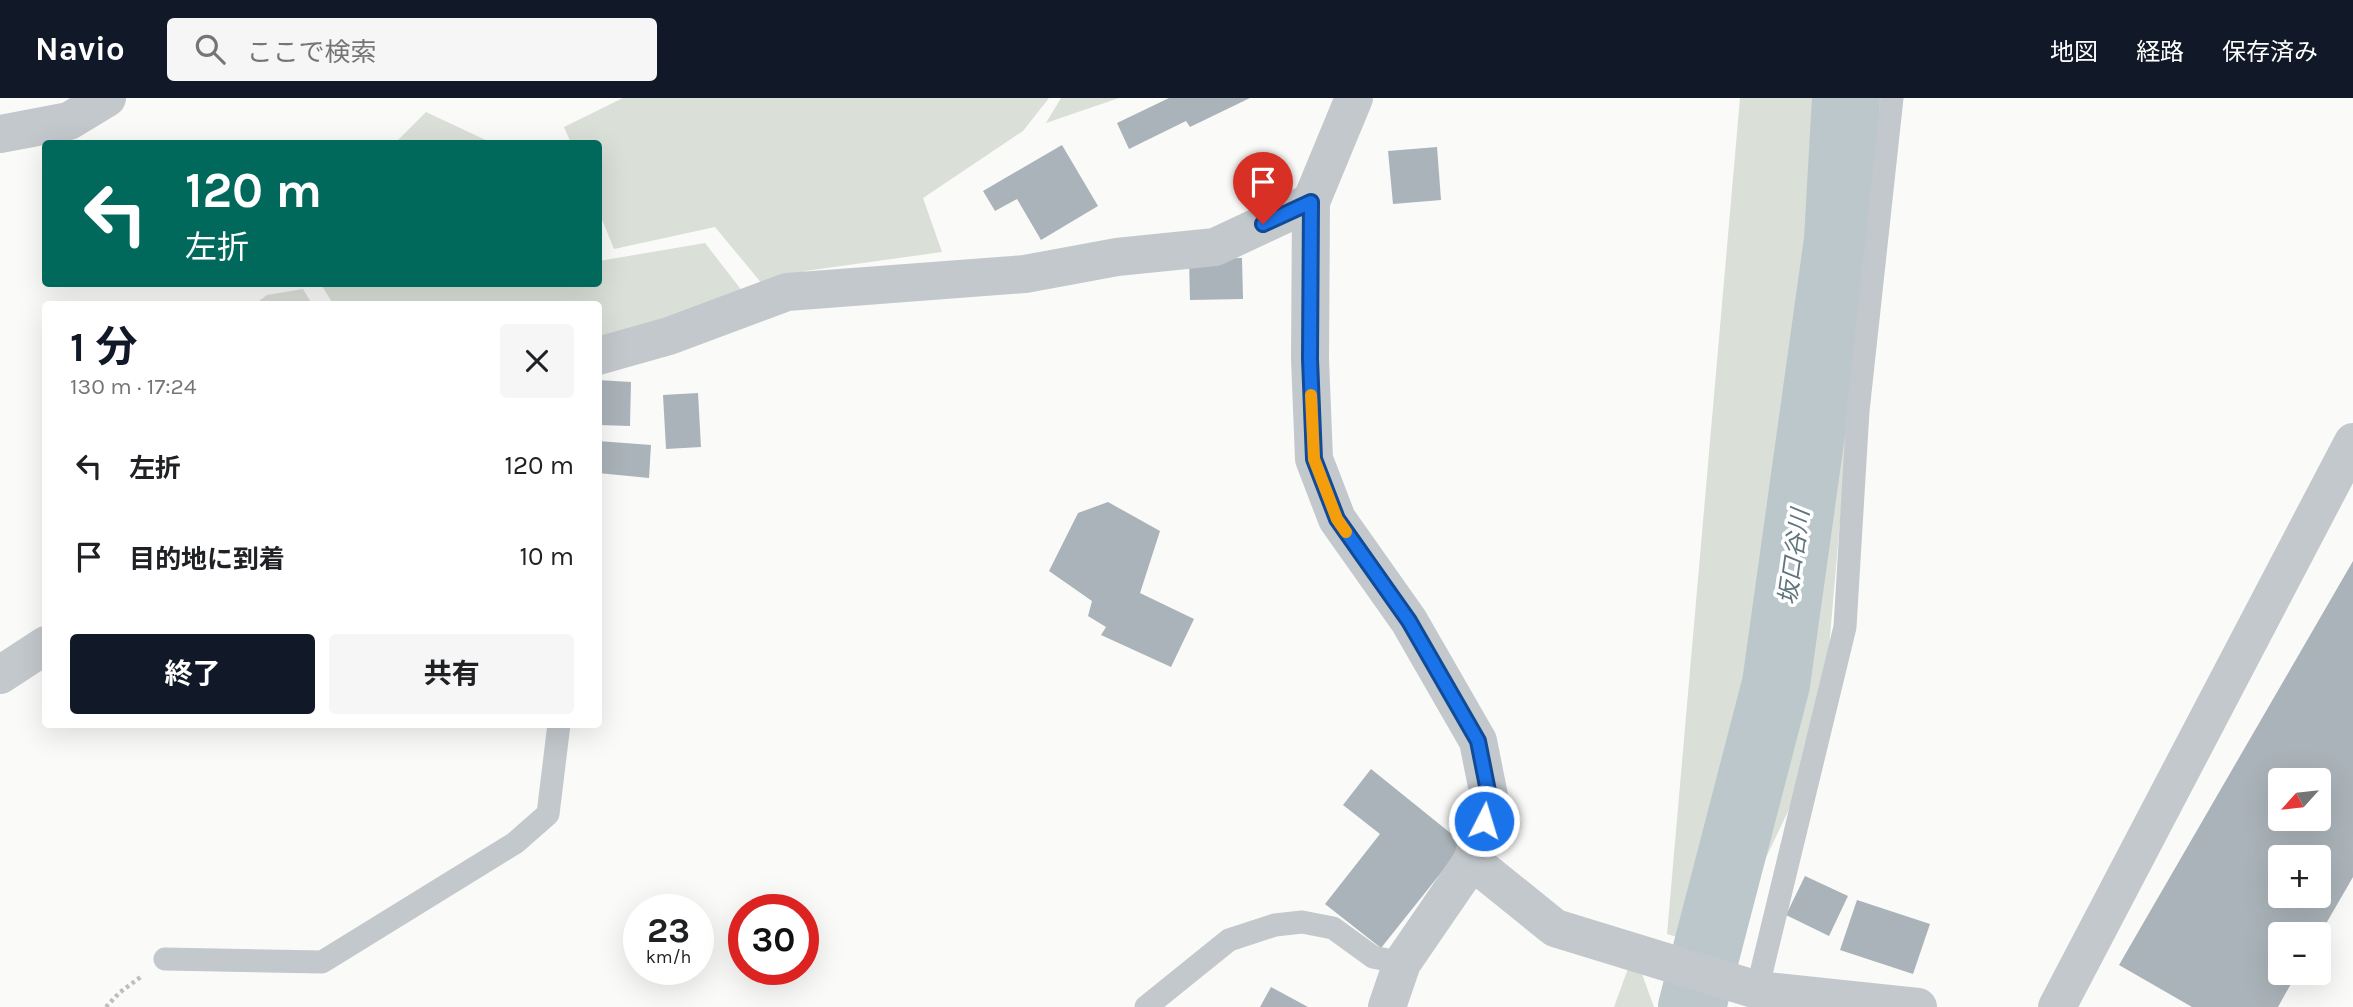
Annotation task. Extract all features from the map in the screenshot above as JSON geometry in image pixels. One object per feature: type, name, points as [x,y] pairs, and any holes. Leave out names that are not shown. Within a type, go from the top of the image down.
[{"type":"street","points":[[0,134],[69,121],[107,98]]},
{"type":"street","points":[[1354,98],[1311,202],[1310,359],[1314,459],[1337,519],[1409,621],[1478,741],[1490,801],[1472,861],[1402,963],[1387,1007]]},
{"type":"street","points":[[602,355],[670,337],[787,292],[1025,274],[1117,257],[1216,247],[1311,202]]},
{"type":"street","points":[[2057,1007],[2353,442]]},
{"type":"street","points":[[0,675],[42,648]]},
{"type":"street","points":[[1472,861],[1556,928],[1756,990],[1918,1007]]},
{"type":"lane","points":[[1756,990],[1845,627],[1858,411],[1892,98]]},
{"type":"lane","points":[[165,959],[321,962],[515,843],[548,814],[559,728]]},
{"type":"lane","points":[[1146,1007],[1229,940],[1275,925],[1302,922],[1333,928],[1373,957],[1402,963]]},
{"type":"path","points":[[106,1007],[119,993],[165,959]]},
{"type":"shaded area","points":[[623,98],[1049,98],[1023,131],[923,198],[942,252],[805,271],[773,297],[715,227],[614,249],[602,219],[602,140],[570,140],[564,127]]},
{"type":"shaded area","points":[[1061,98],[1119,98],[1046,123]]},
{"type":"shaded area","points":[[1740,98],[1891,98],[1856,338],[1826,682],[1802,782],[1722,950],[1667,934]]},
{"type":"shaded area","points":[[426,112],[486,140],[398,140]]},
{"type":"shaded area","points":[[705,243],[753,305],[602,355],[602,301],[331,301],[323,287],[602,287],[602,260]]},
{"type":"shaded area","points":[[303,289],[310,301],[259,301],[267,295]]},
{"type":"shaded area","points":[[1634,952],[1654,1007],[1614,1007]]},
{"type":"building","points":[[1169,98],[1250,98],[1190,127],[1186,121],[1129,149],[1117,123]]},
{"type":"building","points":[[1062,145],[1098,206],[1041,240],[1017,199],[995,211],[983,191]]},
{"type":"building","points":[[1437,147],[1441,200],[1393,204],[1388,151]]},
{"type":"building","points":[[1242,258],[1243,299],[1190,300],[1189,259]]},
{"type":"building","points":[[602,380],[631,382],[630,426],[602,425]]},
{"type":"building","points":[[698,393],[701,447],[666,449],[663,395]]},
{"type":"building","points":[[602,441],[651,445],[649,478],[602,473]]},
{"type":"building","points":[[1108,502],[1160,531],[1140,593],[1194,619],[1171,667],[1101,635],[1106,627],[1088,616],[1092,601],[1049,571],[1078,513]]},
{"type":"building","points":[[2353,561],[2353,877],[2327,922],[2268,922],[2268,985],[2290,985],[2278,1007],[2192,1007],[2119,965]]},
{"type":"building","points":[[1371,769],[1464,844],[1381,948],[1325,904],[1380,834],[1343,805]]},
{"type":"building","points":[[1805,876],[1848,896],[1829,936],[1786,915]]},
{"type":"building","points":[[1857,900],[1930,924],[1913,974],[1840,950]]},
{"type":"building","points":[[1271,987],[1308,1007],[1260,1007]]},
{"type":"waterway","name":"坂口谷川","points":[[1692,1007],[1776,684],[1838,240],[1846,98]]},
{"type":"slow traffic","points":[[1311,395],[1314,459],[1337,519],[1346,532]]},
{"type":"route","points":[[1263,224],[1311,202],[1310,359],[1314,459],[1337,519],[1409,621],[1478,741],[1490,801],[1484,821]]}]
